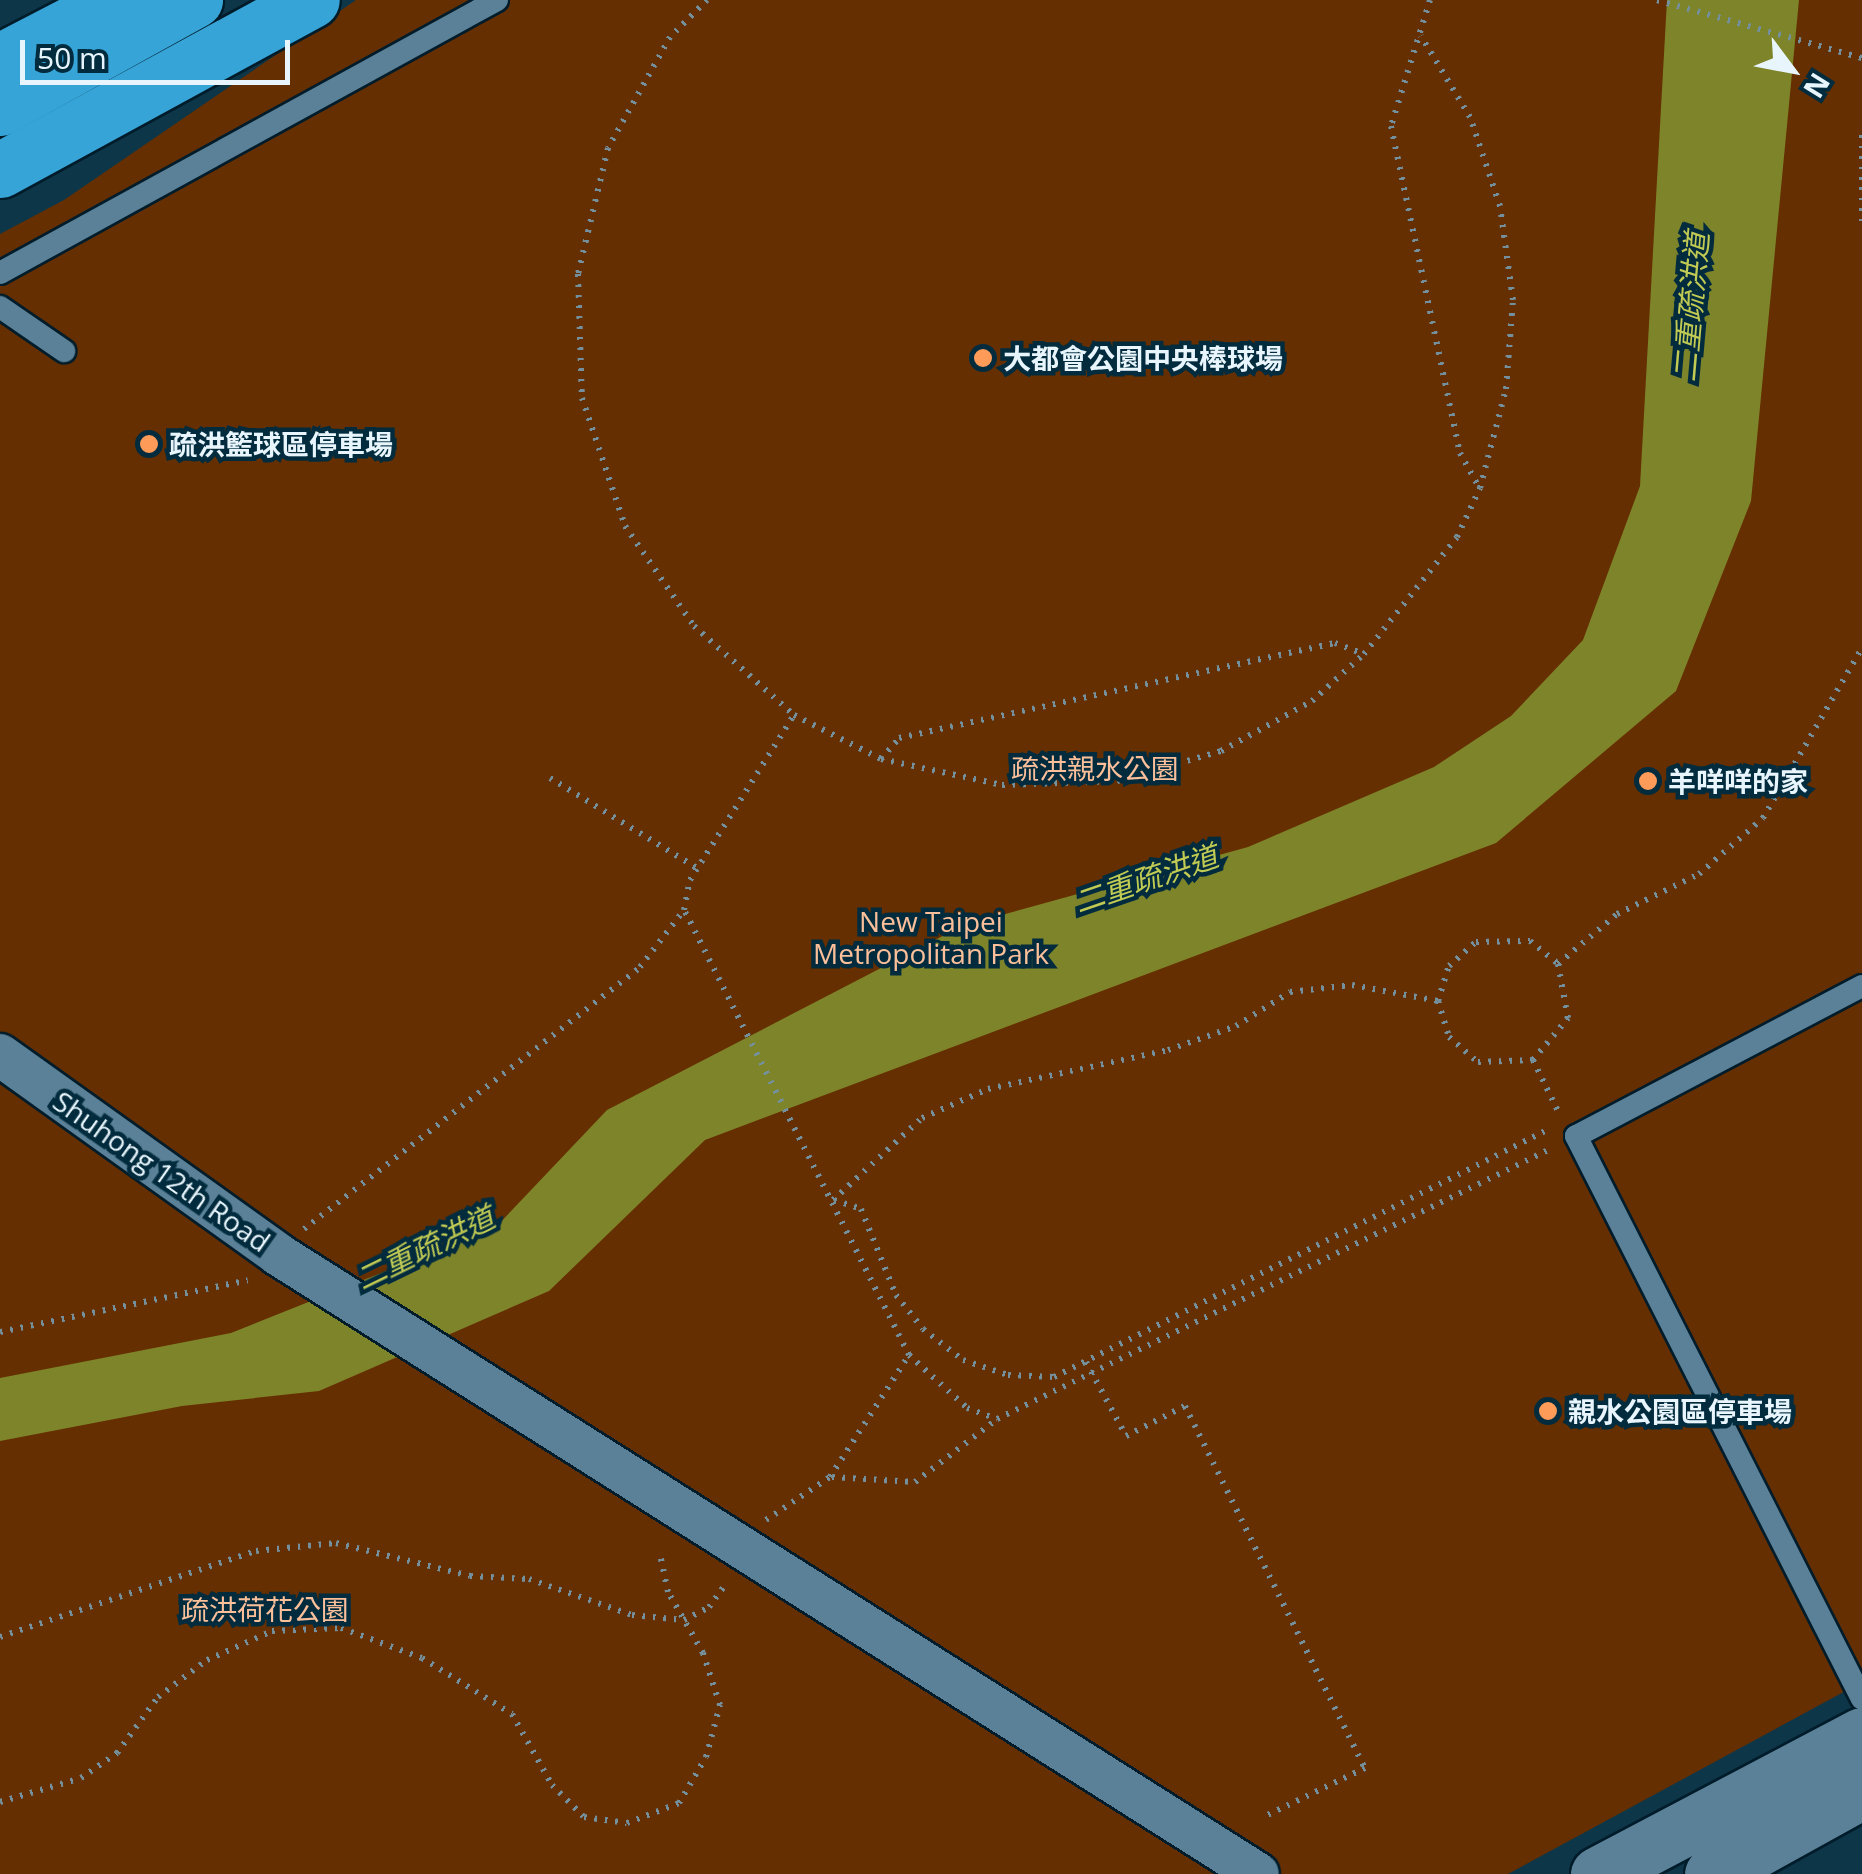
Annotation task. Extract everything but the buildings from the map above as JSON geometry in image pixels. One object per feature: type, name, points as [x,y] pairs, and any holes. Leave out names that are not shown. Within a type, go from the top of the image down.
[{"type":"highway","points":[[0,20],[46,16],[117,0]]},
{"type":"highway","points":[[0,108],[195,0]]},
{"type":"highway","points":[[0,170],[312,0]]},
{"type":"highway","points":[[0,61],[46,16]]},
{"type":"street","name":"Shuhong 12th Road","points":[[0,1055],[279,1255],[1258,1874]]},
{"type":"street","points":[[1598,1874],[1862,1735]]},
{"type":"street","points":[[1712,1874],[1862,1792]]},
{"type":"lane","points":[[0,273],[496,0]]},
{"type":"lane","points":[[0,307],[64,351]]},
{"type":"lane","points":[[1862,986],[1576,1136],[1862,1699]]},
{"type":"path","points":[[707,0],[670,37],[608,148],[578,274],[582,398],[625,526],[694,626],[794,716],[882,759],[1002,785],[1116,781],[1220,752],[1312,701],[1364,654],[1410,604],[1480,488],[1506,388],[1513,300],[1500,206],[1470,117],[1421,36]]},
{"type":"path","points":[[1430,0],[1391,126],[1460,453],[1480,488]]},
{"type":"path","points":[[1657,0],[1862,58]]},
{"type":"path","points":[[1862,135],[1862,221]]},
{"type":"path","points":[[882,759],[898,738],[1336,643],[1364,654]]},
{"type":"path","points":[[1558,964],[1617,914],[1698,874],[1764,818],[1862,648]]},
{"type":"path","points":[[0,1332],[259,1278],[279,1255],[640,968],[684,910],[697,868],[794,716]]},
{"type":"path","points":[[550,778],[697,868]]},
{"type":"path","points":[[684,910],[909,1356],[967,1408],[997,1419]]},
{"type":"path","points":[[1530,941],[1558,964],[1568,1018],[1533,1060],[1478,1062],[1449,1037],[1438,1001],[1449,966],[1476,942],[1530,941]]},
{"type":"path","points":[[833,1200],[922,1118],[988,1089],[1168,1050],[1236,1026],[1290,992],[1352,985],[1438,1001]]},
{"type":"path","points":[[833,1200],[862,1209],[896,1295],[963,1360],[1008,1376],[1054,1376],[1564,1122],[1533,1060]]},
{"type":"path","points":[[830,1477],[916,1482],[997,1419],[1094,1377],[1576,1136]]},
{"type":"path","points":[[760,1529],[769,1515],[830,1477],[909,1356]]},
{"type":"path","points":[[1086,1362],[1126,1436],[1184,1406],[1365,1768],[1263,1816]]},
{"type":"path","points":[[0,1637],[256,1550],[336,1543],[470,1576],[529,1579],[632,1615],[684,1620],[709,1608],[728,1581]]},
{"type":"path","points":[[0,1802],[81,1778],[117,1753],[158,1697],[207,1660],[272,1631],[341,1628],[422,1658],[512,1714],[552,1785],[584,1818],[628,1823],[679,1804],[706,1757],[720,1705],[661,1559]]},
{"type":"green space","name":"疏洪親水公園","points":[[356,0],[1862,0],[1862,1682],[1508,1874],[0,1874],[0,234],[64,200]]},
{"type":"water","name":"二重疏洪道","points":[[1667,0],[1799,0],[1751,501],[1676,691],[1496,843],[705,1140],[549,1291],[319,1391],[182,1406],[0,1441],[0,1378],[231,1333],[496,1227],[607,1110],[962,926],[1248,847],[1434,767],[1511,716],[1583,640],[1640,486]]},
{"type":"place","name":"大都會公園中央棒球場","points":[[983,358]]},
{"type":"place","name":"疏洪籃球區停車場","points":[[149,444]]},
{"type":"place","name":"羊咩咩的家","points":[[1648,781]]},
{"type":"place","name":"親水公園區停車場","points":[[1548,1411]]},
{"type":"park label","name":"New Taipei Metropolitan Park","points":[[931,937]]},
{"type":"park label","name":"疏洪荷花公園","points":[[265,1609]]}]
